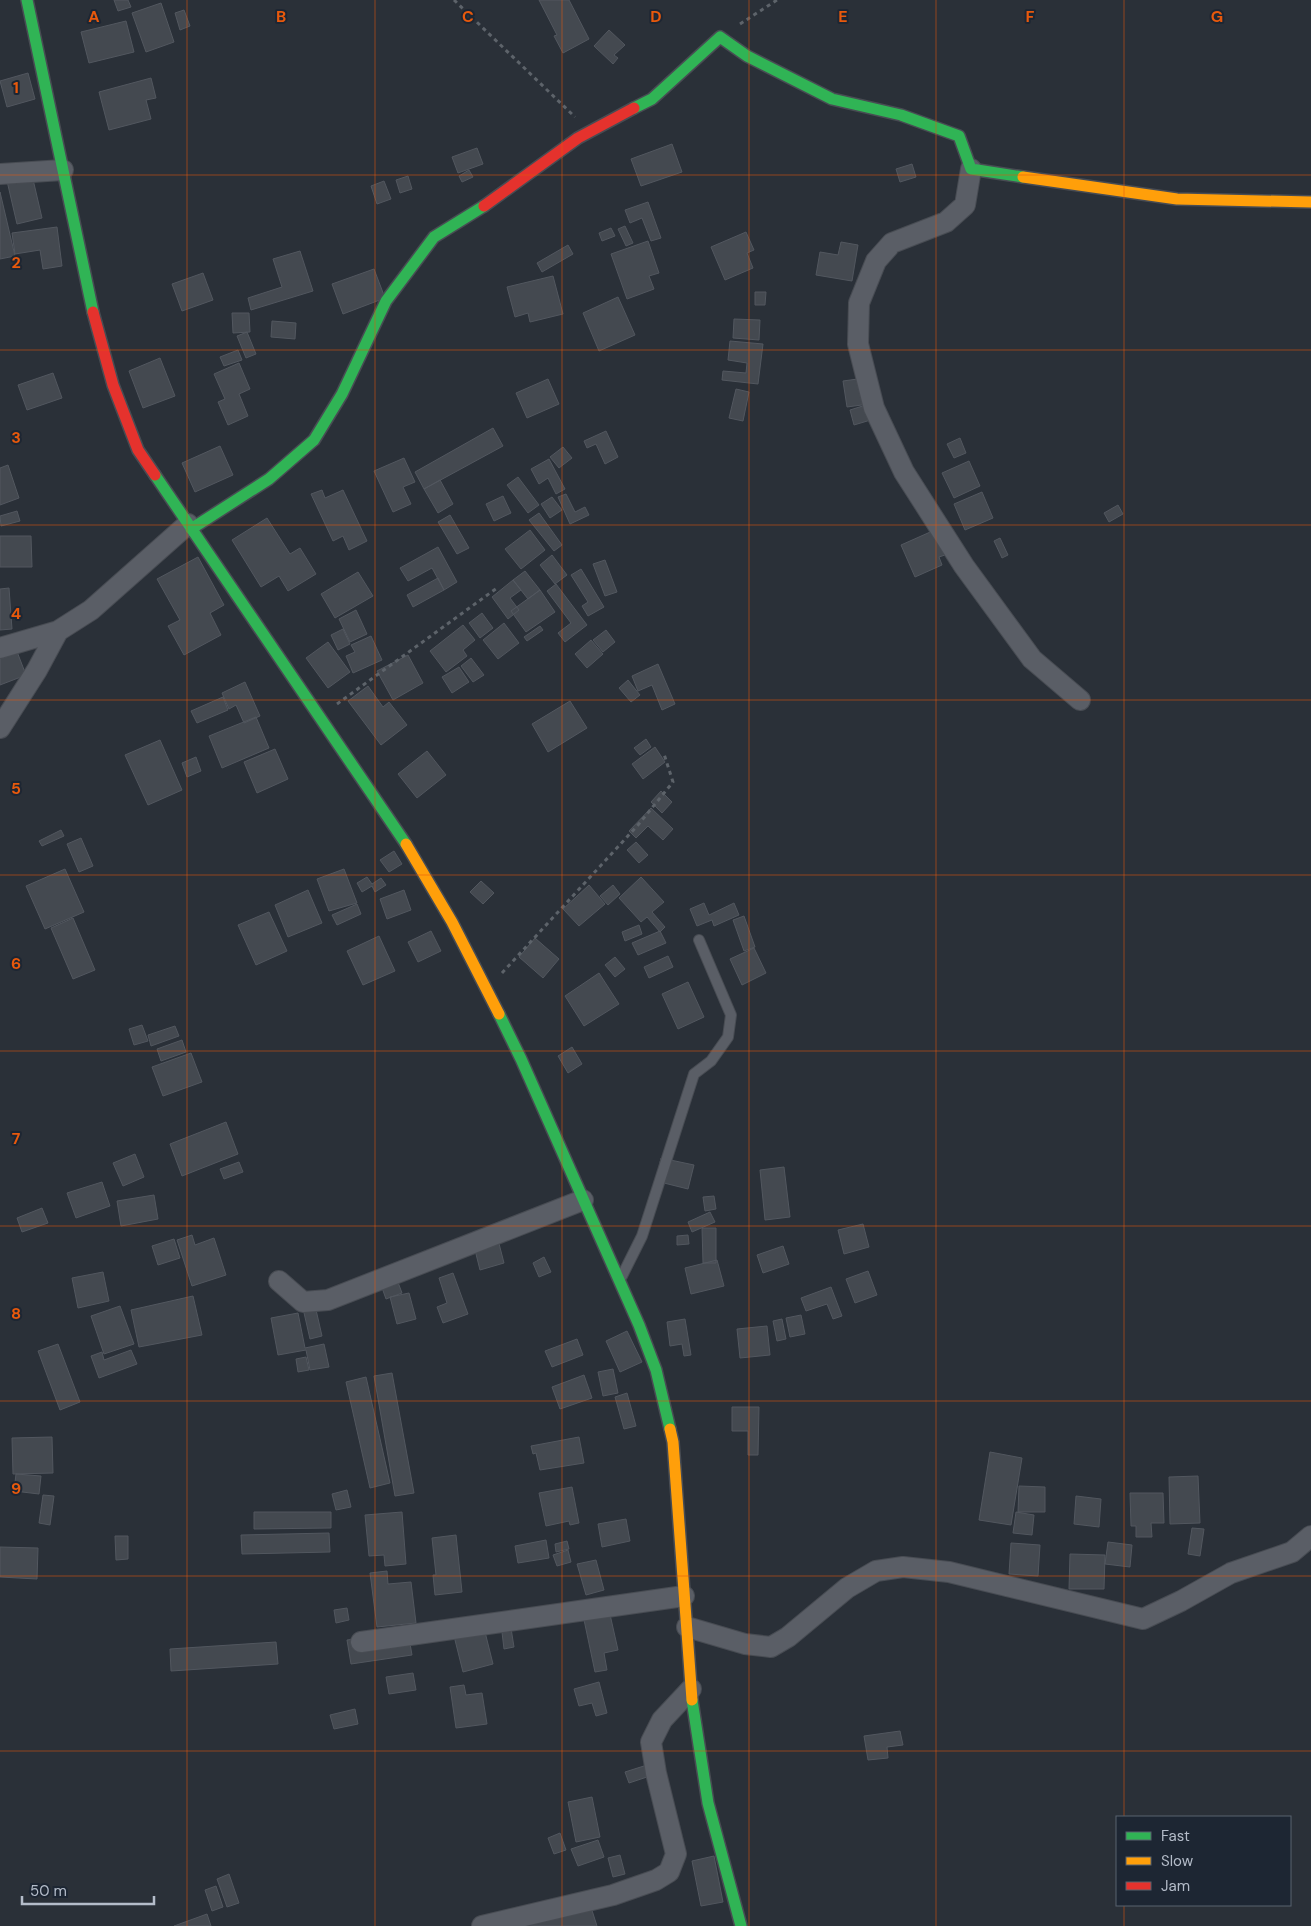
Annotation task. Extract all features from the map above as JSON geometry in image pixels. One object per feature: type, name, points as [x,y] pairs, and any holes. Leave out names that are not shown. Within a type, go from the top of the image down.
[{"type":"main road","points":[[27,0],[88,296],[113,386],[138,450],[189,527],[321,716],[398,832],[452,922],[521,1059],[620,1282],[656,1370],[673,1442],[692,1706],[708,1804],[741,1926]]},
{"type":"main road","points":[[189,527],[269,479],[314,440],[342,394],[386,301],[434,237],[495,200],[578,138],[652,99],[720,37],[747,56],[832,99],[901,116],[959,136],[971,168],[1082,187],[1176,200],[1311,202]]},
{"type":"street","points":[[971,168],[965,205],[946,222],[892,243],[876,261],[859,303],[858,344],[874,408],[904,472],[964,566],[1032,659],[1080,700]]},
{"type":"street","points":[[0,174],[63,170]]},
{"type":"street","points":[[0,648],[58,631],[91,610],[189,527]]},
{"type":"street","points":[[0,728],[58,631]]},
{"type":"street","points":[[279,1281],[303,1302],[328,1300],[583,1200]]},
{"type":"street","points":[[686,1627],[746,1644],[771,1647],[788,1637],[847,1588],[876,1571],[903,1567],[949,1572],[1143,1619],[1181,1601],[1231,1572],[1292,1552],[1311,1536]]},
{"type":"street","points":[[361,1642],[684,1596]]},
{"type":"street","points":[[482,1926],[612,1895],[656,1880],[670,1872],[676,1854],[656,1773],[652,1742],[662,1720],[691,1689]]},
{"type":"lane","points":[[620,1282],[642,1236],[694,1074],[710,1060],[728,1037],[731,1015],[699,940]]},
{"type":"path","points":[[454,0],[561,102],[589,132]]},
{"type":"path","points":[[720,37],[777,0]]},
{"type":"path","points":[[321,716],[497,588]]},
{"type":"path","points":[[487,990],[638,825],[673,782],[664,754]]},
{"type":"building","points":[[114,0],[128,0],[131,7],[118,11]]},
{"type":"building","points":[[539,0],[569,0],[589,39],[563,53],[554,36],[557,35]]},
{"type":"building","points":[[161,3],[174,42],[146,52],[132,13]]},
{"type":"building","points":[[184,10],[190,26],[180,30],[175,13]]},
{"type":"building","points":[[126,21],[134,52],[89,63],[81,32]]},
{"type":"building","points":[[609,30],[625,45],[614,55],[618,58],[613,64],[594,46]]},
{"type":"building","points":[[28,73],[35,99],[7,107],[0,81]]},
{"type":"building","points":[[151,78],[156,98],[146,100],[151,119],[109,130],[99,92]]},
{"type":"building","points":[[672,144],[682,172],[641,186],[631,159]]},
{"type":"building","points":[[477,148],[483,164],[458,173],[452,157]]},
{"type":"building","points":[[912,164],[916,177],[900,182],[896,169]]},
{"type":"building","points":[[469,170],[473,177],[462,182],[459,176]]},
{"type":"building","points":[[32,175],[42,218],[17,224],[7,181]]},
{"type":"building","points":[[408,176],[412,189],[400,193],[396,180]]},
{"type":"building","points":[[384,181],[391,199],[377,204],[371,186]]},
{"type":"building","points":[[0,192],[15,256],[0,259]]},
{"type":"building","points":[[648,202],[661,238],[651,241],[642,218],[630,223],[625,210]]},
{"type":"building","points":[[625,226],[633,243],[626,246],[618,229]]},
{"type":"building","points":[[57,227],[62,266],[43,269],[40,250],[15,254],[12,233]]},
{"type":"building","points":[[611,228],[615,236],[602,241],[599,233]]},
{"type":"building","points":[[746,232],[754,250],[747,253],[753,268],[725,280],[711,247]]},
{"type":"building","points":[[648,241],[659,273],[649,276],[654,289],[627,299],[611,254]]},
{"type":"building","points":[[841,242],[858,245],[852,281],[816,275],[820,252],[838,255]]},
{"type":"building","points":[[568,245],[573,254],[542,272],[537,263]]},
{"type":"building","points":[[300,251],[313,291],[251,310],[248,298],[282,287],[273,259]]},
{"type":"building","points":[[374,269],[385,298],[343,314],[332,284]]},
{"type":"building","points":[[203,273],[213,300],[182,311],[172,284]]},
{"type":"building","points":[[553,276],[563,314],[530,322],[528,313],[515,317],[507,287]]},
{"type":"building","points":[[755,292],[766,292],[765,305],[755,305]]},
{"type":"building","points":[[618,297],[635,335],[599,351],[583,313]]},
{"type":"building","points":[[232,313],[249,313],[250,332],[233,333]]},
{"type":"building","points":[[734,319],[760,320],[759,340],[733,338]]},
{"type":"building","points":[[272,321],[296,323],[295,339],[271,337]]},
{"type":"building","points":[[247,332],[256,354],[246,358],[237,336]]},
{"type":"building","points":[[730,341],[763,344],[758,384],[722,380],[723,371],[746,373],[747,363],[728,360]]},
{"type":"building","points":[[238,350],[242,360],[224,366],[220,357]]},
{"type":"building","points":[[160,358],[175,396],[143,408],[129,371]]},
{"type":"building","points":[[239,363],[250,389],[239,394],[248,416],[228,425],[218,402],[225,399],[214,374]]},
{"type":"building","points":[[53,373],[62,398],[27,410],[18,385]]},
{"type":"building","points":[[865,378],[869,404],[847,407],[843,381]]},
{"type":"building","points":[[548,379],[559,404],[527,418],[516,393]]},
{"type":"building","points":[[736,389],[749,392],[743,421],[729,418]]},
{"type":"building","points":[[869,404],[874,419],[854,425],[850,410]]},
{"type":"building","points":[[493,428],[503,446],[424,489],[415,472]]},
{"type":"building","points":[[606,431],[618,457],[605,464],[596,444],[587,448],[584,441]]},
{"type":"building","points":[[960,438],[966,453],[954,458],[947,444]]},
{"type":"building","points":[[220,446],[233,475],[195,492],[182,463]]},
{"type":"building","points":[[563,447],[572,458],[559,468],[550,457]]},
{"type":"building","points":[[404,458],[415,482],[403,487],[411,504],[393,512],[374,471]]},
{"type":"building","points":[[549,459],[565,489],[556,494],[548,478],[539,484],[531,469]]},
{"type":"building","points":[[969,461],[980,486],[954,498],[942,473]]},
{"type":"building","points":[[8,465],[19,498],[0,505],[0,468]]},
{"type":"building","points":[[518,477],[539,505],[528,513],[507,485]]},
{"type":"building","points":[[440,480],[453,504],[438,513],[424,489]]},
{"type":"building","points":[[322,490],[325,498],[343,490],[367,541],[349,550],[343,536],[333,541],[311,494]]},
{"type":"building","points":[[982,492],[993,518],[965,530],[954,504]]},
{"type":"building","points":[[566,494],[575,512],[585,507],[589,515],[570,524],[558,497]]},
{"type":"building","points":[[503,496],[511,513],[494,521],[486,504]]},
{"type":"building","points":[[552,497],[562,510],[550,518],[541,504]]},
{"type":"building","points":[[1118,505],[1123,514],[1109,522],[1104,513]]},
{"type":"building","points":[[17,511],[20,521],[1,526],[0,516]]},
{"type":"building","points":[[539,513],[562,545],[554,551],[529,520]]},
{"type":"building","points":[[450,515],[469,548],[457,554],[438,522]]},
{"type":"building","points":[[267,518],[290,554],[300,548],[316,574],[288,591],[279,576],[261,587],[232,540]]},
{"type":"building","points":[[937,529],[948,554],[939,557],[942,565],[915,577],[901,545]]},
{"type":"building","points":[[530,530],[545,550],[521,569],[505,549]]},
{"type":"building","points":[[0,536],[31,536],[32,567],[0,567]]},
{"type":"building","points":[[1000,538],[1008,555],[1002,558],[994,541]]},
{"type":"building","points":[[438,547],[457,582],[444,590],[432,568],[408,581],[400,568]]},
{"type":"building","points":[[552,555],[567,575],[555,584],[540,565]]},
{"type":"building","points":[[198,557],[224,605],[210,613],[221,635],[184,655],[168,626],[180,620],[157,579]]},
{"type":"building","points":[[605,560],[617,592],[605,596],[593,564]]},
{"type":"building","points":[[581,569],[604,607],[588,616],[582,606],[588,602],[571,575]]},
{"type":"building","points":[[525,571],[540,590],[528,599],[513,580]]},
{"type":"building","points":[[358,572],[373,596],[335,618],[321,594]]},
{"type":"building","points":[[438,578],[444,590],[413,607],[407,595]]},
{"type":"building","points":[[513,580],[521,590],[510,598],[519,610],[508,619],[492,597]]},
{"type":"building","points":[[556,584],[587,625],[565,642],[558,633],[571,623],[547,591]]},
{"type":"building","points":[[9,588],[12,629],[0,630],[0,589]]},
{"type":"building","points":[[540,590],[555,612],[526,632],[511,611]]},
{"type":"building","points":[[356,610],[367,634],[350,642],[339,619]]},
{"type":"building","points":[[482,613],[493,628],[480,638],[469,623]]},
{"type":"building","points":[[504,623],[519,643],[498,659],[483,640]]},
{"type":"building","points":[[463,625],[475,640],[463,650],[467,656],[446,672],[430,651]]},
{"type":"building","points":[[540,626],[543,630],[527,641],[524,637]]},
{"type":"building","points":[[343,629],[350,644],[338,650],[331,635]]},
{"type":"building","points":[[606,630],[615,642],[603,652],[593,640]]},
{"type":"building","points":[[371,636],[382,660],[353,673],[346,656],[355,652],[351,645]]},
{"type":"building","points":[[591,640],[603,654],[587,668],[575,654]]},
{"type":"building","points":[[328,642],[350,672],[328,688],[306,658]]},
{"type":"building","points":[[16,649],[26,675],[0,685],[0,655]]},
{"type":"building","points":[[408,655],[423,683],[393,700],[377,671]]},
{"type":"building","points":[[471,658],[484,675],[473,682],[461,666]]},
{"type":"building","points":[[658,664],[675,704],[662,710],[652,685],[638,691],[632,676]]},
{"type":"building","points":[[459,667],[469,682],[452,693],[442,677]]},
{"type":"building","points":[[628,680],[640,695],[631,702],[619,688]]},
{"type":"building","points":[[245,682],[260,716],[244,723],[236,705],[229,709],[222,693]]},
{"type":"building","points":[[368,686],[383,707],[389,702],[407,725],[381,745],[348,701]]},
{"type":"building","points":[[223,697],[228,710],[197,723],[191,711]]},
{"type":"building","points":[[570,701],[587,728],[548,752],[532,724]]},
{"type":"building","points":[[256,717],[269,748],[222,768],[209,736]]},
{"type":"building","points":[[646,739],[651,747],[640,755],[634,748]]},
{"type":"building","points":[[160,740],[182,790],[148,805],[125,755]]},
{"type":"building","points":[[655,747],[665,762],[643,779],[632,764]]},
{"type":"building","points":[[275,749],[288,779],[257,793],[244,762]]},
{"type":"building","points":[[427,751],[446,775],[417,798],[398,774]]},
{"type":"building","points":[[196,757],[201,771],[187,777],[182,763]]},
{"type":"building","points":[[661,791],[672,802],[662,813],[651,802]]},
{"type":"building","points":[[651,808],[673,829],[663,840],[648,826],[636,838],[629,831]]},
{"type":"building","points":[[61,830],[64,836],[42,846],[39,841]]},
{"type":"building","points":[[81,838],[93,866],[79,872],[67,844]]},
{"type":"building","points":[[636,842],[648,855],[639,863],[627,850]]},
{"type":"building","points":[[394,851],[402,864],[389,872],[380,860]]},
{"type":"building","points":[[65,869],[84,912],[45,929],[26,886]]},
{"type":"building","points":[[344,869],[357,903],[329,911],[317,879]]},
{"type":"building","points":[[367,877],[372,884],[381,878],[386,885],[375,892],[372,886],[362,892],[357,883]]},
{"type":"building","points":[[641,877],[664,902],[652,912],[665,927],[660,932],[647,917],[641,922],[619,898]]},
{"type":"building","points":[[481,881],[494,893],[483,904],[470,892]]},
{"type":"building","points":[[589,885],[605,904],[579,926],[563,909]]},
{"type":"building","points":[[613,885],[620,894],[608,905],[600,896]]},
{"type":"building","points":[[308,890],[322,923],[288,937],[275,905]]},
{"type":"building","points":[[404,890],[411,910],[387,919],[380,899]]},
{"type":"building","points":[[704,903],[709,915],[734,903],[739,915],[714,926],[712,920],[697,926],[690,909]]},
{"type":"building","points":[[357,904],[361,914],[337,925],[332,915]]},
{"type":"building","points":[[269,912],[287,951],[256,965],[238,925]]},
{"type":"building","points":[[744,916],[755,947],[744,951],[733,920]]},
{"type":"building","points":[[73,918],[95,970],[73,979],[51,928]]},
{"type":"building","points":[[639,925],[642,934],[625,941],[622,932]]},
{"type":"building","points":[[431,931],[441,951],[418,962],[408,942]]},
{"type":"building","points":[[660,931],[666,943],[638,955],[632,943]]},
{"type":"building","points":[[379,936],[395,971],[363,985],[347,951]]},
{"type":"building","points":[[535,938],[559,959],[543,978],[519,957]]},
{"type":"building","points":[[754,948],[766,973],[742,985],[730,959]]},
{"type":"building","points":[[668,956],[673,967],[649,978],[644,967]]},
{"type":"building","points":[[615,957],[625,969],[615,977],[605,965]]},
{"type":"building","points":[[599,973],[619,1004],[584,1026],[565,996]]},
{"type":"building","points":[[688,982],[704,1017],[678,1029],[662,994]]},
{"type":"building","points":[[142,1025],[148,1041],[134,1045],[129,1029]]},
{"type":"building","points":[[175,1026],[179,1036],[151,1046],[148,1035]]},
{"type":"building","points":[[182,1040],[186,1052],[161,1061],[157,1049]]},
{"type":"building","points":[[572,1047],[582,1064],[568,1073],[558,1056]]},
{"type":"building","points":[[191,1053],[202,1082],[163,1096],[152,1067]]},
{"type":"building","points":[[226,1122],[238,1154],[182,1176],[170,1144]]},
{"type":"building","points":[[135,1154],[144,1177],[123,1186],[113,1163]]},
{"type":"building","points":[[661,1158],[694,1165],[688,1189],[656,1181]]},
{"type":"building","points":[[239,1162],[243,1172],[224,1179],[220,1169]]},
{"type":"building","points":[[784,1167],[790,1217],[765,1220],[760,1170]]},
{"type":"building","points":[[102,1182],[110,1206],[76,1218],[67,1193]]},
{"type":"building","points":[[154,1195],[158,1219],[121,1226],[117,1201]]},
{"type":"building","points":[[714,1196],[716,1209],[705,1211],[703,1197]]},
{"type":"building","points":[[42,1208],[48,1223],[22,1232],[17,1218]]},
{"type":"building","points":[[710,1212],[715,1222],[692,1232],[688,1222]]},
{"type":"building","points":[[863,1224],[869,1247],[844,1254],[838,1230]]},
{"type":"building","points":[[702,1228],[716,1228],[716,1263],[703,1263]]},
{"type":"building","points":[[496,1232],[504,1263],[480,1270],[472,1238]]},
{"type":"building","points":[[192,1235],[195,1245],[214,1238],[226,1275],[192,1286],[177,1240]]},
{"type":"building","points":[[688,1235],[689,1244],[677,1245],[677,1236]]},
{"type":"building","points":[[174,1239],[180,1258],[158,1265],[152,1246]]},
{"type":"building","points":[[783,1246],[789,1264],[763,1273],[757,1255]]},
{"type":"building","points":[[544,1257],[551,1272],[539,1277],[533,1263]]},
{"type":"building","points":[[717,1260],[724,1286],[691,1294],[685,1268]]},
{"type":"building","points":[[868,1271],[877,1295],[855,1303],[846,1279]]},
{"type":"building","points":[[103,1272],[109,1301],[78,1308],[72,1278]]},
{"type":"building","points":[[453,1273],[468,1314],[443,1323],[437,1307],[447,1303],[439,1278]]},
{"type":"building","points":[[396,1277],[402,1293],[386,1299],[380,1282]]},
{"type":"building","points":[[831,1287],[842,1316],[833,1319],[827,1304],[806,1311],[801,1298]]},
{"type":"building","points":[[409,1293],[416,1319],[397,1324],[390,1297]]},
{"type":"building","points":[[193,1296],[202,1335],[139,1347],[131,1310]]},
{"type":"building","points":[[314,1301],[322,1336],[310,1339],[302,1304]]},
{"type":"building","points":[[120,1306],[134,1344],[104,1354],[91,1316]]},
{"type":"building","points":[[298,1313],[305,1348],[324,1344],[329,1367],[310,1370],[306,1350],[278,1355],[271,1318]]},
{"type":"building","points":[[801,1315],[805,1334],[790,1337],[786,1318]]},
{"type":"building","points":[[685,1319],[691,1355],[684,1356],[682,1344],[670,1346],[667,1322]]},
{"type":"building","points":[[782,1319],[786,1339],[777,1341],[773,1321]]},
{"type":"building","points":[[767,1326],[770,1355],[740,1358],[737,1329]]},
{"type":"building","points":[[627,1331],[642,1362],[620,1372],[606,1341]]},
{"type":"building","points":[[577,1339],[583,1355],[552,1367],[545,1351]]},
{"type":"building","points":[[58,1344],[80,1402],[60,1410],[38,1351]]},
{"type":"building","points":[[131,1350],[137,1364],[99,1378],[91,1356],[102,1352],[104,1360]]},
{"type":"building","points":[[306,1357],[309,1370],[298,1372],[296,1359]]},
{"type":"building","points":[[613,1369],[618,1393],[603,1396],[598,1372]]},
{"type":"building","points":[[392,1373],[414,1493],[395,1496],[374,1376]]},
{"type":"building","points":[[584,1375],[592,1398],[560,1409],[552,1387]]},
{"type":"building","points":[[366,1377],[390,1483],[370,1488],[346,1382]]},
{"type":"building","points":[[627,1393],[636,1426],[624,1429],[615,1397]]},
{"type":"building","points":[[732,1407],[759,1407],[758,1455],[748,1455],[748,1431],[732,1431]]},
{"type":"building","points":[[52,1437],[53,1473],[13,1474],[12,1438]]},
{"type":"building","points":[[579,1437],[584,1463],[540,1470],[536,1453],[533,1454],[531,1446]]},
{"type":"building","points":[[990,1452],[1022,1458],[1011,1525],[979,1520]]},
{"type":"building","points":[[16,1474],[41,1476],[39,1494],[14,1491]]},
{"type":"building","points":[[1198,1476],[1200,1523],[1170,1524],[1169,1477]]},
{"type":"building","points":[[1019,1486],[1045,1487],[1045,1512],[1018,1512]]},
{"type":"building","points":[[572,1487],[579,1523],[570,1525],[569,1521],[546,1526],[539,1493]]},
{"type":"building","points":[[347,1490],[351,1507],[336,1510],[332,1494]]},
{"type":"building","points":[[1130,1493],[1163,1493],[1164,1523],[1151,1523],[1152,1537],[1136,1537],[1136,1526],[1131,1526]]},
{"type":"building","points":[[43,1495],[54,1496],[50,1525],[39,1523]]},
{"type":"building","points":[[1076,1496],[1101,1499],[1099,1527],[1074,1524]]},
{"type":"building","points":[[254,1512],[331,1512],[331,1528],[254,1529]]},
{"type":"building","points":[[402,1512],[406,1564],[385,1566],[384,1555],[369,1556],[365,1515]]},
{"type":"building","points":[[1016,1512],[1034,1515],[1032,1535],[1013,1533]]},
{"type":"building","points":[[626,1519],[630,1541],[602,1547],[598,1524]]},
{"type":"building","points":[[1192,1528],[1204,1529],[1200,1556],[1188,1554]]},
{"type":"building","points":[[329,1533],[330,1552],[242,1554],[241,1535]]},
{"type":"building","points":[[456,1535],[462,1592],[435,1595],[433,1575],[436,1575],[432,1538]]},
{"type":"building","points":[[115,1536],[128,1536],[128,1559],[116,1560]]},
{"type":"building","points":[[546,1540],[549,1558],[518,1563],[515,1546]]},
{"type":"building","points":[[567,1541],[569,1549],[556,1552],[555,1544]]},
{"type":"building","points":[[1108,1542],[1132,1545],[1130,1567],[1105,1564]]},
{"type":"building","points":[[1011,1543],[1040,1545],[1038,1576],[1009,1574]]},
{"type":"building","points":[[0,1547],[38,1548],[37,1579],[0,1577]]},
{"type":"building","points":[[568,1550],[571,1562],[557,1566],[553,1555]]},
{"type":"building","points":[[1070,1554],[1105,1555],[1104,1589],[1069,1589]]},
{"type":"building","points":[[596,1560],[604,1590],[586,1595],[577,1564]]},
{"type":"building","points":[[387,1571],[388,1584],[411,1582],[416,1623],[377,1627],[370,1573]]},
{"type":"building","points":[[347,1608],[349,1620],[336,1623],[334,1610]]},
{"type":"building","points":[[609,1610],[618,1650],[604,1653],[607,1670],[595,1672],[583,1615]]},
{"type":"building","points":[[510,1622],[514,1647],[504,1649],[501,1624]]},
{"type":"building","points":[[484,1628],[493,1664],[463,1672],[454,1636]]},
{"type":"building","points":[[408,1632],[412,1655],[351,1664],[347,1640]]},
{"type":"building","points":[[276,1642],[278,1664],[171,1671],[170,1649]]},
{"type":"building","points":[[413,1673],[416,1690],[389,1694],[386,1677]]},
{"type":"building","points":[[599,1682],[607,1713],[596,1716],[592,1703],[579,1706],[574,1689]]},
{"type":"building","points":[[464,1685],[466,1695],[482,1693],[487,1724],[456,1728],[450,1687]]},
{"type":"building","points":[[355,1709],[358,1724],[334,1729],[330,1715]]},
{"type":"building","points":[[900,1731],[903,1745],[887,1747],[888,1758],[868,1760],[864,1736]]},
{"type":"building","points":[[647,1765],[650,1776],[629,1783],[625,1772]]},
{"type":"building","points":[[592,1797],[600,1837],[576,1842],[568,1802]]},
{"type":"building","points":[[560,1833],[566,1850],[554,1854],[548,1838]]},
{"type":"building","points":[[598,1840],[604,1857],[578,1866],[571,1849]]},
{"type":"building","points":[[620,1855],[625,1874],[613,1877],[608,1858]]},
{"type":"building","points":[[714,1856],[723,1902],[701,1906],[692,1861]]},
{"type":"building","points":[[229,1874],[239,1903],[227,1907],[217,1879]]},
{"type":"building","points":[[216,1886],[223,1907],[212,1911],[205,1890]]},
{"type":"building","points":[[589,1901],[597,1926],[524,1926]]},
{"type":"building","points":[[207,1914],[211,1926],[174,1926]]},
{"type":"traffic: fast","points":[[27,0],[93,312]]},
{"type":"traffic: fast","points":[[634,108],[652,99],[720,37],[747,56],[832,99],[901,115],[959,136],[971,169],[1023,177]]},
{"type":"traffic: fast","points":[[191,529],[269,479],[314,440],[342,394],[386,301],[434,237],[484,206]]},
{"type":"traffic: fast","points":[[155,475],[406,844]]},
{"type":"traffic: fast","points":[[499,1014],[521,1059],[639,1325],[656,1370],[670,1429]]},
{"type":"traffic: fast","points":[[692,1700],[708,1803],[741,1926]]},
{"type":"traffic: slow","points":[[1023,177],[1177,199],[1311,202]]},
{"type":"traffic: slow","points":[[406,844],[452,922],[499,1014]]},
{"type":"traffic: slow","points":[[670,1429],[673,1442],[692,1700]]},
{"type":"traffic: jam","points":[[484,206],[578,138],[634,108]]},
{"type":"traffic: jam","points":[[93,312],[113,385],[138,450],[155,475]]}]
